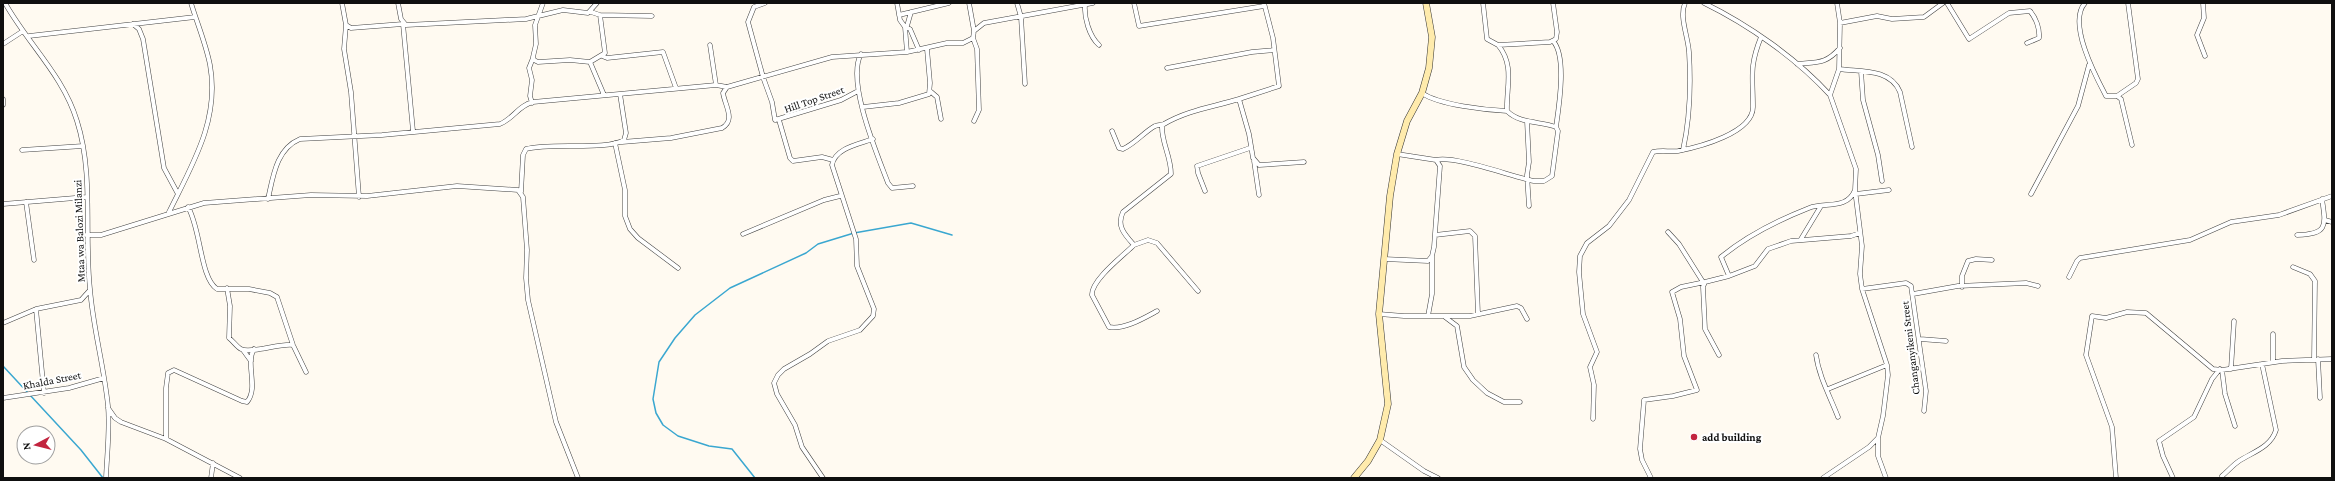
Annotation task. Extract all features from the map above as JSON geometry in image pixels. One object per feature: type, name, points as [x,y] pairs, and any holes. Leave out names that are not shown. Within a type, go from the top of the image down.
[{"type":"street","name":"Mtaa wa Balozi Milanzi","points":[[5,3],[23,32],[29,36],[66,92],[77,120],[83,146],[87,197],[86,235],[90,290],[108,407],[106,478]]},
{"type":"street","points":[[169,212],[202,146],[211,111],[210,65],[191,3]]},
{"type":"street","points":[[342,3],[346,25],[344,49],[355,136],[359,196]]},
{"type":"street","points":[[398,3],[403,24],[413,131]]},
{"type":"street","points":[[532,103],[530,96],[532,80],[529,68],[536,44],[534,25],[544,3]]},
{"type":"street","points":[[591,12],[597,3]]},
{"type":"street","points":[[766,3],[754,7],[748,22],[763,77],[790,158],[793,161],[822,156],[833,160]]},
{"type":"street","points":[[897,3],[899,15],[914,37],[919,50]]},
{"type":"street","points":[[899,15],[949,3]]},
{"type":"street","points":[[969,3],[974,31],[973,38],[977,49],[979,110],[974,121]]},
{"type":"street","points":[[1017,3],[1021,18],[1026,84]]},
{"type":"street","points":[[974,31],[984,23],[1021,18],[1093,3]]},
{"type":"street","points":[[1112,131],[1119,148],[1123,149],[1138,140],[1157,125],[1162,125],[1177,116],[1200,107],[1239,99],[1279,86],[1274,50],[1264,4],[1139,26],[1134,3]]},
{"type":"street","points":[[1354,478],[1368,461],[1380,440],[1388,399],[1379,314],[1384,259],[1392,182],[1397,154],[1407,121],[1422,93],[1432,54],[1431,25],[1426,3]]},
{"type":"street","points":[[1483,3],[1487,40],[1498,45],[1553,41],[1556,39],[1557,32],[1553,3]]},
{"type":"street","points":[[1683,150],[1690,95],[1689,51],[1683,10],[1685,3]]},
{"type":"street","points":[[1704,3],[1732,17],[1761,37],[1814,78],[1830,95],[1856,169],[1855,192],[1860,232],[1860,274],[1862,289],[1887,365],[1888,375],[1883,416],[1878,438],[1878,456],[1886,478]]},
{"type":"street","points":[[1830,95],[1839,69],[1841,47],[1837,3]]},
{"type":"street","points":[[1840,23],[1875,16],[1892,19],[1924,16],[1943,3]]},
{"type":"street","points":[[1947,3],[1969,39],[2009,13],[2030,11],[2034,15],[2040,34],[2039,38],[2028,43]]},
{"type":"street","points":[[2085,3],[2079,17],[2089,64],[2106,96],[2117,96],[2136,83],[2138,79],[2128,3]]},
{"type":"street","points":[[2203,3],[2204,18],[2197,35],[2205,56]]},
{"type":"street","points":[[1085,5],[1085,13],[1092,37],[1099,44]]},
{"type":"street","points":[[346,25],[351,28],[403,24],[526,19],[540,14],[567,9],[591,12],[600,15],[652,16]]},
{"type":"street","points":[[907,52],[906,27],[911,12]]},
{"type":"street","points":[[533,58],[538,62],[570,60],[590,62],[602,56],[605,50],[600,15]]},
{"type":"street","points":[[29,36],[195,17]]},
{"type":"street","points":[[526,19],[534,25]]},
{"type":"street","points":[[133,24],[139,29],[143,39],[164,168],[178,194]]},
{"type":"street","points":[[3,44],[23,32]]},
{"type":"street","points":[[1593,419],[1594,385],[1590,367],[1597,352],[1583,314],[1579,272],[1580,256],[1587,243],[1609,226],[1624,206],[1647,168],[1653,152],[1683,150],[1732,134],[1742,128],[1753,110],[1752,62],[1761,37]]},
{"type":"street","points":[[268,199],[278,160],[290,144],[307,138],[355,136],[500,124],[509,119],[523,106],[532,103],[676,88],[716,85],[727,87],[832,57],[907,52],[952,42],[963,43],[973,38]]},
{"type":"street","points":[[1397,154],[1436,160],[1441,159],[1527,180],[1544,182],[1552,176],[1557,141],[1556,127],[1560,101],[1559,51],[1553,41]]},
{"type":"street","points":[[710,45],[716,85]]},
{"type":"street","points":[[1498,45],[1504,54],[1510,76],[1507,111]]},
{"type":"street","points":[[1797,64],[1824,62],[1832,57],[1841,47]]},
{"type":"street","points":[[863,107],[917,99],[926,96],[930,91],[927,48]]},
{"type":"street","points":[[1167,68],[1252,52],[1274,50]]},
{"type":"street","points":[[602,56],[609,58],[663,52],[676,88]]},
{"type":"street","points":[[857,62],[861,54]]},
{"type":"street","points":[[854,55],[857,62],[858,91],[888,183],[892,188],[913,186]]},
{"type":"street","points":[[590,62],[604,95]]},
{"type":"street","points":[[2030,194],[2078,106],[2089,64]]},
{"type":"street","points":[[1839,69],[1882,74],[1898,89],[1912,147]]},
{"type":"street","points":[[1861,71],[1863,100],[1878,155],[1882,181]]},
{"type":"street","points":[[578,478],[556,422],[528,300],[527,236],[523,197],[521,192],[522,155],[526,149],[615,143],[633,139],[671,138],[722,128],[727,125],[730,118],[723,93],[727,87]]},
{"type":"street","name":"Hill Top Street","points":[[777,120],[841,100],[858,91]]},
{"type":"street","points":[[930,91],[937,97],[941,119]]},
{"type":"street","points":[[1422,93],[1428,97],[1456,105],[1507,111],[1512,116],[1527,122],[1544,122],[1556,127]]},
{"type":"street","points":[[620,94],[626,135],[620,142]]},
{"type":"street","points":[[2117,96],[2121,99],[2132,145]]},
{"type":"street","points":[[3,99],[3,105]]},
{"type":"street","points":[[1239,99],[1249,134],[1250,148],[1254,161],[1260,195]]},
{"type":"street","points":[[1527,122],[1529,162],[1527,180],[1528,206]]},
{"type":"street","points":[[1134,245],[1124,236],[1120,217],[1123,212],[1138,199],[1171,174],[1170,160],[1161,136],[1162,125]]},
{"type":"street","points":[[626,135],[633,139]]},
{"type":"street","points":[[823,478],[802,447],[795,425],[777,394],[774,383],[778,375],[784,369],[810,354],[828,341],[842,335],[858,332],[874,314],[866,285],[857,266],[856,239],[840,196],[832,165],[833,160],[850,146],[873,139]]},
{"type":"street","points":[[615,143],[624,190],[625,216],[630,229],[638,238],[678,268]]},
{"type":"street","points":[[22,150],[83,146]]},
{"type":"street","points":[[1205,191],[1197,166],[1250,148]]},
{"type":"street","points":[[1428,316],[1432,294],[1432,256],[1441,175],[1440,166],[1436,160]]},
{"type":"street","points":[[1254,161],[1259,165],[1304,162]]},
{"type":"street","points":[[86,235],[101,235],[188,206],[204,203],[311,195],[359,196],[457,186],[516,190],[521,192]]},
{"type":"street","points":[[1729,276],[1721,257],[1734,249],[1738,243],[1751,234],[1809,208],[1822,205],[1840,204],[1855,192],[1889,190]]},
{"type":"street","points":[[743,234],[824,200],[840,196]]},
{"type":"street","points":[[2069,277],[2080,258],[2190,240],[2235,221],[2279,215],[2332,196]]},
{"type":"street","points":[[3,204],[87,197]]},
{"type":"street","points":[[2297,235],[2317,234],[2325,220],[2322,199]]},
{"type":"street","points":[[26,202],[34,260]]},
{"type":"street","points":[[1801,239],[1822,205]]},
{"type":"street","points":[[188,206],[198,232],[208,280],[217,289],[227,288],[261,291],[277,297],[293,345],[306,372]]},
{"type":"street","points":[[2325,220],[2332,222]]},
{"type":"street","points":[[1435,235],[1470,231],[1475,236],[1478,314]]},
{"type":"street","points":[[1668,232],[1683,250],[1704,282],[1705,325],[1719,355]]},
{"type":"street","points":[[1651,478],[1641,454],[1644,400],[1673,396],[1697,390],[1684,356],[1680,319],[1672,292],[1681,287],[1729,276],[1755,266],[1768,249],[1801,239],[1826,239],[1851,236],[1860,232]]},
{"type":"street","points":[[1157,311],[1127,324],[1114,328],[1109,327],[1092,295],[1096,283],[1134,245],[1148,240],[1158,243],[1198,291]]},
{"type":"street","points":[[1384,259],[1424,262],[1432,256]]},
{"type":"street","points":[[1962,286],[1964,271],[1968,261],[1976,259],[1992,260]]},
{"type":"street","points":[[2292,268],[2310,274],[2315,282],[2316,359],[2320,398]]},
{"type":"street","name":"Changanyikeni Street","points":[[1862,289],[1906,283],[1910,284],[1920,339],[1926,391],[1924,411]]},
{"type":"street","points":[[1913,294],[1962,286],[2020,283],[2038,286]]},
{"type":"street","points":[[227,288],[230,306],[230,338],[243,350],[251,361]]},
{"type":"street","points":[[3,323],[36,309],[81,300],[90,290]]},
{"type":"street","points":[[1379,314],[1444,317],[1478,314],[1517,306],[1521,308],[1527,320]]},
{"type":"street","points":[[36,309],[44,393]]},
{"type":"street","points":[[2116,478],[2112,428],[2086,355],[2091,317],[2106,318],[2133,311],[2146,313],[2187,346],[2209,367],[2221,370],[2273,362],[2332,359]]},
{"type":"street","points":[[1444,317],[1457,326],[1464,367],[1473,380],[1487,393],[1504,402],[1520,402]]},
{"type":"street","points":[[2231,369],[2234,321]]},
{"type":"street","points":[[2273,334],[2273,362]]},
{"type":"street","points":[[1920,339],[1946,341]]},
{"type":"street","points":[[243,350],[283,344],[293,345]]},
{"type":"street","points":[[166,439],[166,388],[167,375],[170,370],[176,370],[246,402],[249,401],[251,361],[254,349]]},
{"type":"street","points":[[1816,355],[1820,376],[1828,389],[1838,417]]},
{"type":"street","points":[[2222,476],[2237,462],[2270,443],[2275,435],[2274,419],[2265,385],[2262,364]]},
{"type":"street","points":[[1828,389],[1887,365]]},
{"type":"street","points":[[2221,370],[2225,394],[2235,426]]},
{"type":"street","points":[[2172,478],[2159,441],[2194,417],[2212,379],[2221,370]]},
{"type":"street","name":"Khalda Street","points":[[3,398],[44,393],[104,378]]},
{"type":"street","points":[[108,407],[115,418],[121,422],[166,439],[240,478]]},
{"type":"street","points":[[1823,478],[1869,447],[1878,438]]},
{"type":"street","points":[[1380,440],[1424,471],[1438,478]]},
{"type":"street","points":[[211,478],[213,464]]},
{"type":"street","points":[[1424,471],[1424,478]]},
{"type":"waterway","points":[[755,478],[732,449],[709,446],[678,436],[663,425],[656,413],[653,399],[659,362],[675,338],[695,315],[730,288],[806,253],[818,244],[854,233],[911,223],[952,235]]},
{"type":"waterway","points":[[3,366],[81,450],[103,478]]},
{"type":"place","name":"add building","points":[[1694,437]]}]
